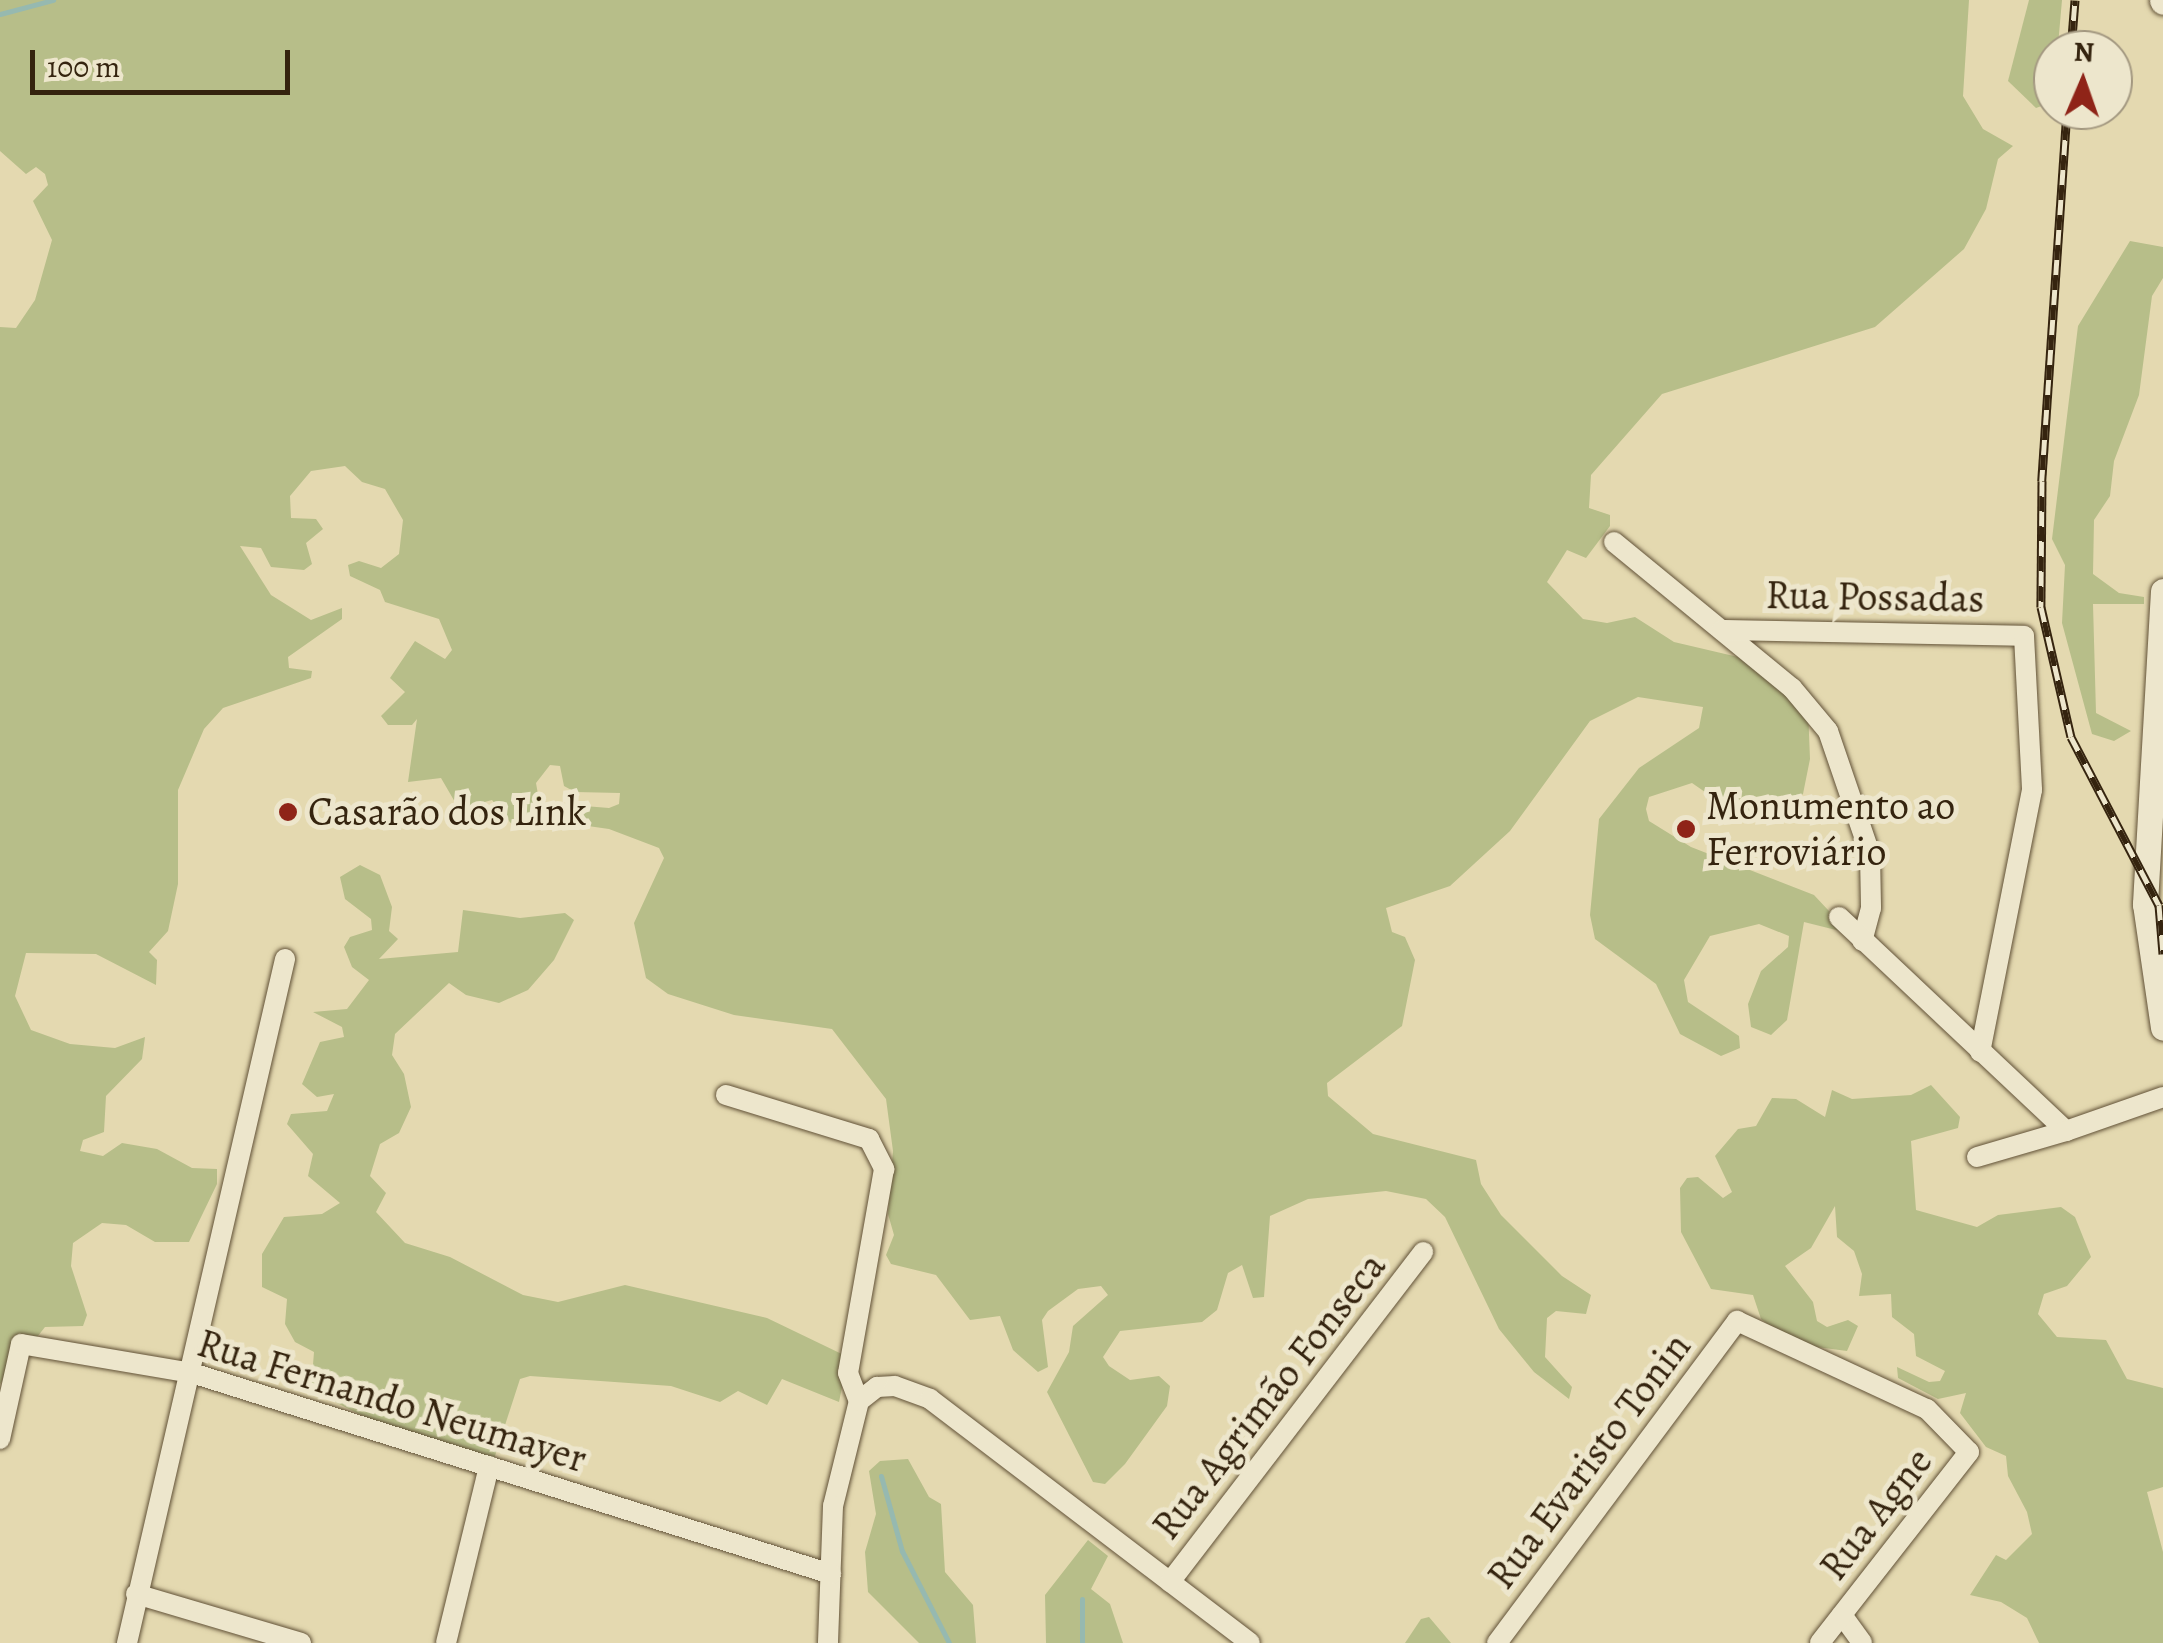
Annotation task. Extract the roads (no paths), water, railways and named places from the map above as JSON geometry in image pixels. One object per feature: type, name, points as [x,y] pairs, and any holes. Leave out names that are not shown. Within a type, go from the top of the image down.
[{"type":"street","points":[[1614,542],[1815,712],[1840,756],[1872,874],[1862,942]]},
{"type":"street","points":[[2163,591],[2151,970],[2163,1028]]},
{"type":"street","name":"Rua Possadas","points":[[1722,630],[2024,636],[2034,738],[2032,790],[1980,1052]]},
{"type":"street","points":[[1838,917],[2066,1131]]},
{"type":"street","points":[[126,1643],[192,1373],[284,959]]},
{"type":"street","points":[[726,1095],[868,1139],[884,1169],[848,1374],[859,1401]]},
{"type":"street","points":[[1978,1156],[2163,1097]]},
{"type":"street","name":"Rua Agrimão Fonseca","points":[[1170,1582],[1424,1252]]},
{"type":"street","name":"Rua Agne","points":[[1737,1320],[1927,1409],[1969,1452],[1820,1643]]},
{"type":"street","name":"Rua Evaristo Tonin","points":[[1496,1643],[1737,1320]]},
{"type":"street","name":"Rua Fernando Neumayer","points":[[0,1439],[21,1344],[192,1373],[832,1574]]},
{"type":"street","points":[[828,1643],[837,1480],[859,1401],[877,1387],[895,1386],[930,1399],[1250,1643]]},
{"type":"street","points":[[446,1643],[489,1466]]},
{"type":"street","points":[[136,1594],[301,1643]]},
{"type":"street","points":[[1842,1615],[1862,1643]]},
{"type":"waterway","points":[[0,14],[53,0]]},
{"type":"waterway","points":[[881,1476],[902,1551],[949,1643]]},
{"type":"waterway","points":[[1082,1599],[1082,1643]]},
{"type":"railway","points":[[2073,30],[2075,0]]},
{"type":"railway","points":[[2066,130],[2042,481],[2041,607],[2071,737],[2159,905],[2163,954]]},
{"type":"place","name":"Casarão dos Link","points":[[288,812]]},
{"type":"place","name":"Monumento ao Ferroviário","points":[[1686,829]]}]
